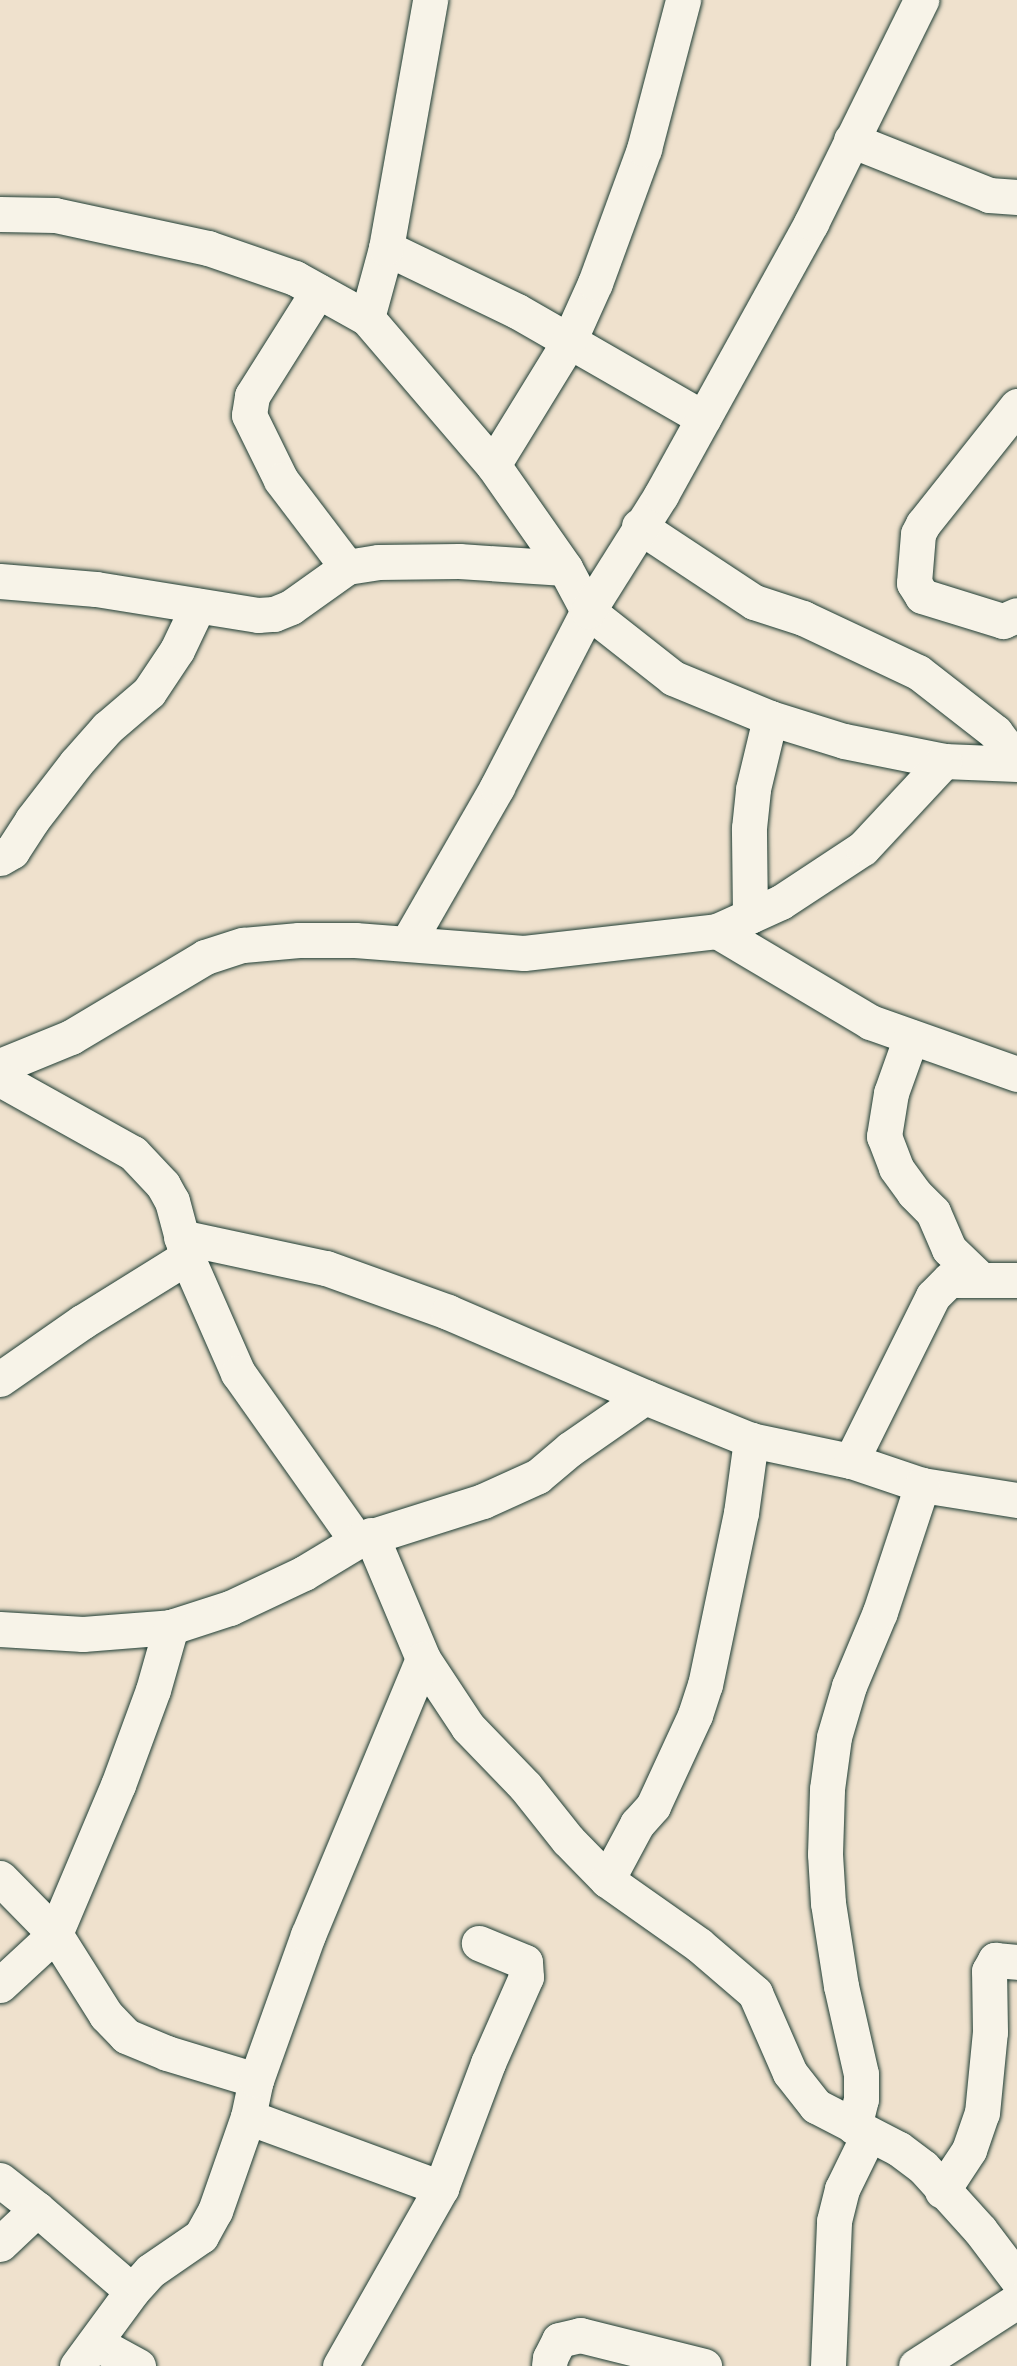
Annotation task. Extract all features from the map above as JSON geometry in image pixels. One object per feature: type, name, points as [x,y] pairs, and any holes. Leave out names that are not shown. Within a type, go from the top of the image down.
[{"type":"street","points":[[367,318],[386,248],[430,0]]},
{"type":"street","points":[[493,464],[568,342],[599,272],[644,149],[683,0]]},
{"type":"street","points":[[408,942],[497,787],[588,611],[639,526],[661,495],[811,223],[921,0]]},
{"type":"street","points":[[851,140],[989,195],[1017,197]]},
{"type":"street","points":[[0,214],[55,215],[208,248],[295,278],[367,318],[493,464],[565,568],[588,611],[673,678],[770,718],[844,741],[944,761],[1017,762]]},
{"type":"street","points":[[386,248],[484,293],[703,418]]},
{"type":"street","points":[[318,290],[251,397],[249,415],[281,480],[347,567]]},
{"type":"street","points":[[1017,406],[923,524],[918,534],[914,583],[922,596],[958,608],[1003,621],[1017,615]]},
{"type":"street","points":[[639,526],[754,602],[803,618],[918,672],[995,732],[1017,762]]},
{"type":"street","points":[[0,581],[96,589],[258,615],[274,614],[291,607],[347,567],[377,562],[425,561],[565,568]]},
{"type":"street","points":[[0,858],[12,851],[76,763],[107,728],[149,692],[177,650],[198,606]]},
{"type":"street","points":[[750,916],[749,828],[753,789],[770,718]]},
{"type":"street","points":[[0,1066],[71,1037],[222,950],[299,940],[408,942],[524,953],[717,931],[781,902],[863,848],[944,761]]},
{"type":"street","points":[[717,931],[870,1022],[1017,1074]]},
{"type":"street","points":[[911,1037],[891,1093],[884,1136],[896,1168],[914,1193],[933,1212],[949,1249],[979,1278]]},
{"type":"street","points":[[0,1079],[139,1157],[172,1201],[184,1247],[238,1373],[364,1538],[423,1659],[468,1727],[525,1786],[568,1840],[607,1880],[699,1945],[755,1993],[790,2073],[816,2106],[899,2149],[923,2167],[979,2230],[1017,2279]]},
{"type":"street","points":[[0,1379],[184,1247],[326,1268],[448,1312],[751,1440],[852,1461],[922,1485],[1017,1500]]},
{"type":"street","points":[[852,1461],[933,1296],[949,1280],[1017,1280]]},
{"type":"street","points":[[3,1637],[171,1627],[230,1608],[304,1573],[364,1538],[483,1501],[538,1476],[570,1449],[645,1397]]},
{"type":"street","points":[[607,1880],[637,1824],[653,1806],[695,1715],[705,1685],[741,1513],[751,1440]]},
{"type":"street","points":[[828,2366],[834,2221],[862,2131],[861,2074],[841,1986],[828,1903],[825,1854],[827,1789],[834,1737],[849,1686],[880,1612],[922,1485]]},
{"type":"street","points":[[0,1985],[55,1934],[122,1773],[153,1690],[171,1627]]},
{"type":"street","points":[[138,2366],[86,2355],[132,2291],[150,2272],[201,2236],[222,2196],[256,2080],[308,1935],[423,1659]]},
{"type":"street","points":[[0,1878],[25,1900],[55,1934],[106,2015],[126,2036],[167,2053],[256,2080]]},
{"type":"street","points":[[340,2366],[441,2188],[527,1969],[525,1962],[479,1944]]},
{"type":"street","points":[[942,2191],[969,2150],[982,2113],[990,2032],[989,1971],[995,1960],[1017,1962]]},
{"type":"street","points":[[247,2117],[441,2188]]},
{"type":"street","points":[[0,2180],[132,2291]]},
{"type":"street","points":[[0,2244],[37,2209]]},
{"type":"street","points":[[916,2366],[1017,2301]]},
{"type":"street","points":[[550,2366],[550,2358],[559,2340],[580,2335],[704,2366]]}]
